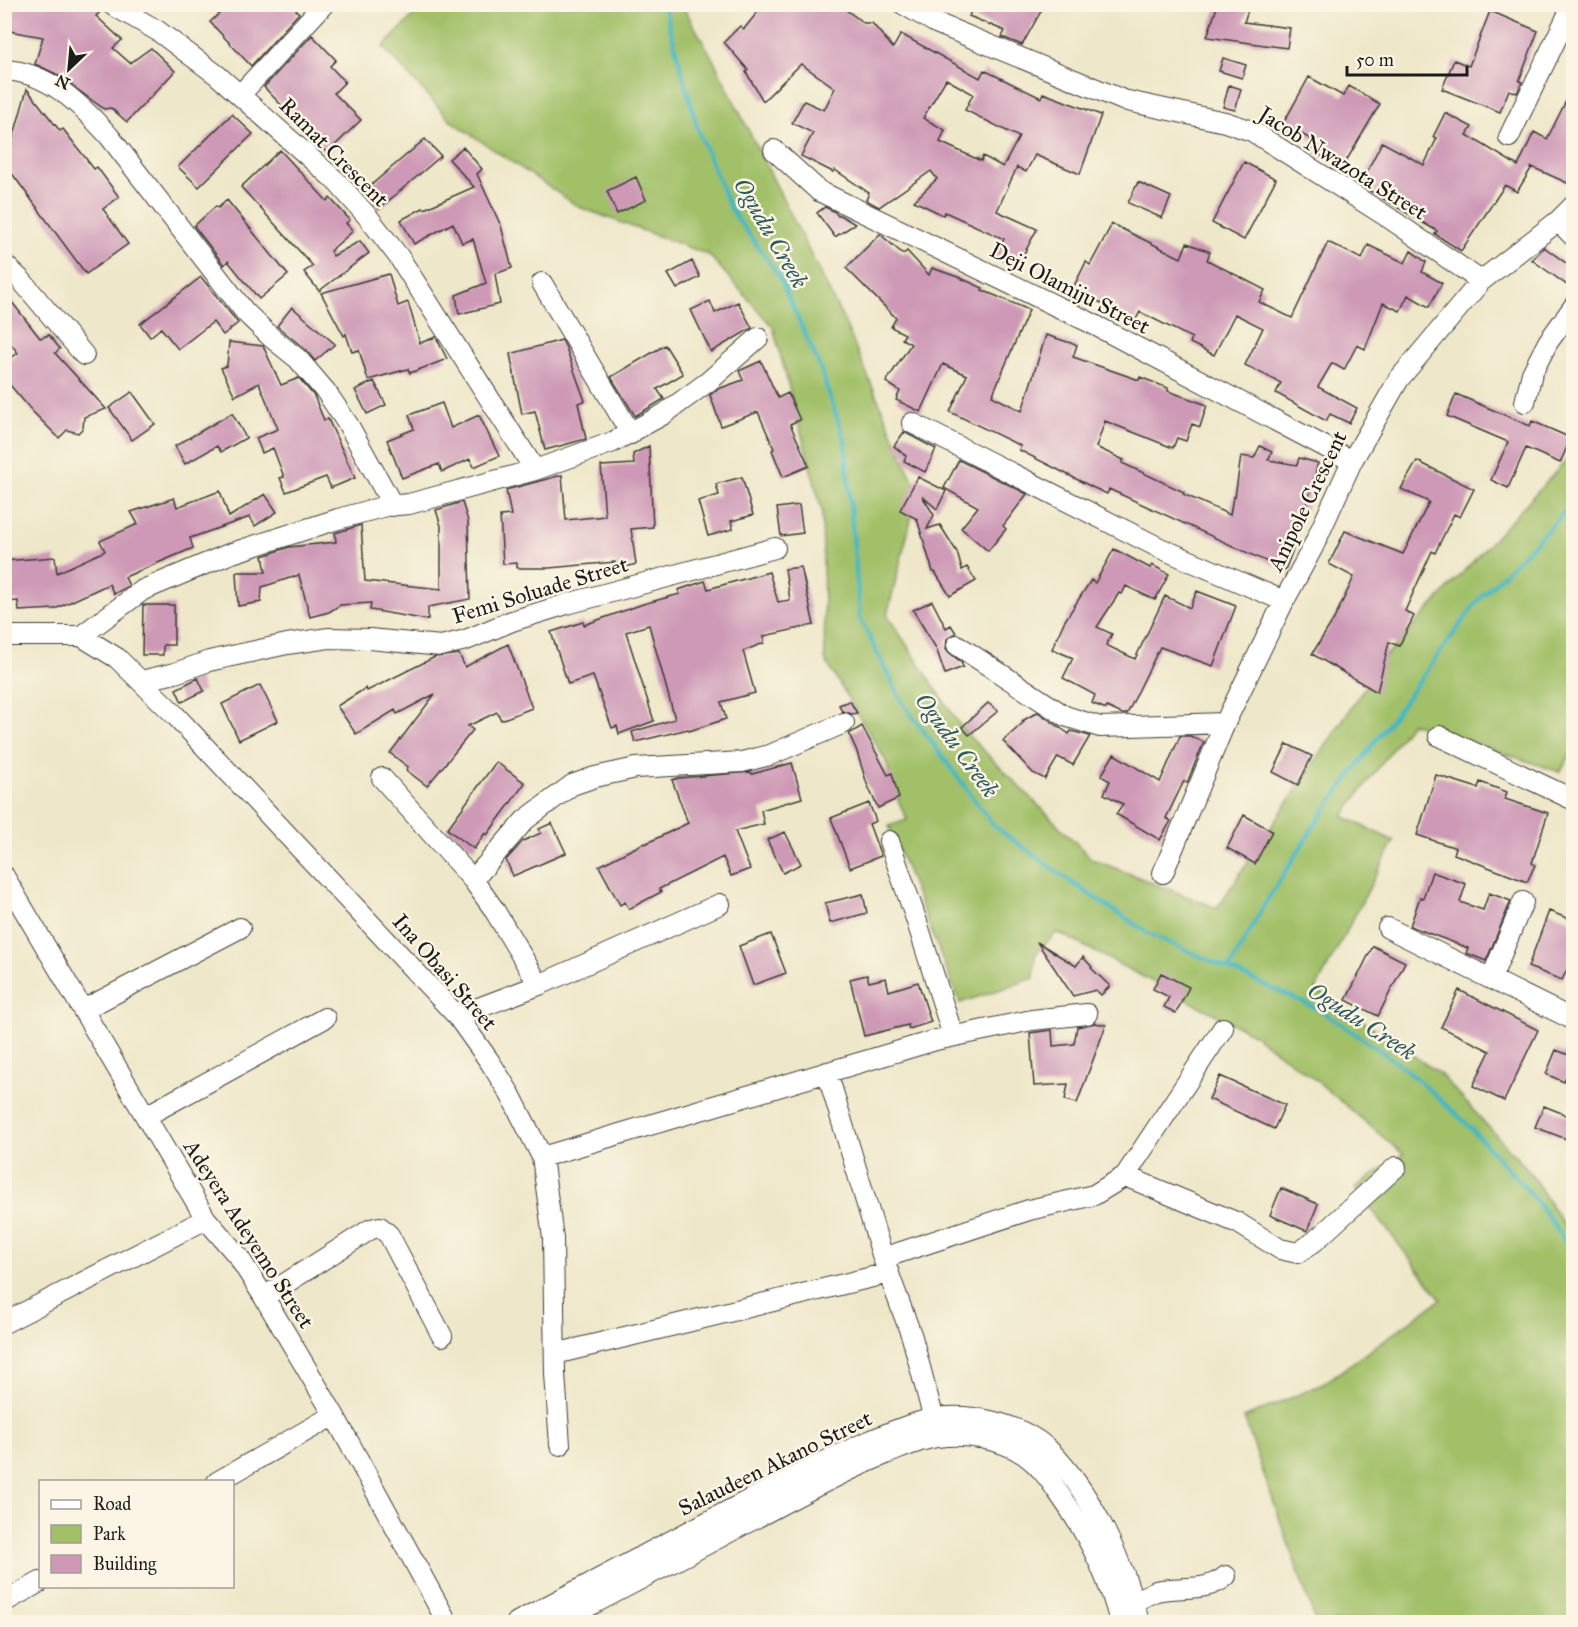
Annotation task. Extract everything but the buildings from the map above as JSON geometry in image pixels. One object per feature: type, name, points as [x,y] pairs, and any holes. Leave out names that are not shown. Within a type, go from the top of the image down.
[{"type":"street","name":"Ramat Crescent","points":[[111,4],[158,31],[240,94],[336,182],[399,256],[536,470]]},
{"type":"street","points":[[240,94],[324,4]]},
{"type":"street","name":"Jacob Nwazota Street","points":[[903,4],[936,23],[1123,100],[1225,122],[1252,131],[1389,218],[1481,281]]},
{"type":"street","points":[[1509,137],[1573,4]]},
{"type":"street","points":[[4,70],[37,76],[63,91],[85,109],[110,136],[245,312],[298,359],[327,393],[349,426],[393,506]]},
{"type":"street","name":"Deji Olamiju Street","points":[[774,150],[819,191],[1089,322],[1352,461]]},
{"type":"street","name":"Anipole Crescent","points":[[1163,873],[1225,723],[1313,547],[1352,461],[1399,379],[1481,281],[1558,221],[1574,205]]},
{"type":"street","points":[[1558,221],[1574,237]]},
{"type":"street","points":[[4,264],[21,280],[84,355]]},
{"type":"street","points":[[542,283],[631,434]]},
{"type":"street","points":[[1525,402],[1532,373],[1548,342],[1574,306]]},
{"type":"street","points":[[4,636],[81,636],[143,591],[230,554],[338,519],[409,504],[536,470],[614,442],[664,414],[709,381],[758,338]]},
{"type":"street","points":[[912,423],[1161,548],[1284,601]]},
{"type":"street","name":"Femi Soluade Street","points":[[141,681],[175,673],[209,661],[287,644],[329,638],[370,639],[441,646],[466,640],[512,621],[567,604],[775,548]]},
{"type":"street","name":"Ina Obasi Street","points":[[81,636],[117,658],[141,681],[456,1016],[495,1070],[542,1157],[553,1238],[555,1354],[560,1445]]},
{"type":"street","points":[[957,645],[1065,716],[1100,727],[1225,723]]},
{"type":"street","points":[[472,880],[525,820],[572,785],[595,777],[636,768],[742,762],[770,755],[844,723]]},
{"type":"street","points":[[1439,736],[1574,800]]},
{"type":"street","points":[[382,777],[472,880],[493,908],[539,985]]},
{"type":"street","points":[[889,841],[953,1036]]},
{"type":"street","name":"Adeyera Adeyemo Street","points":[[4,876],[206,1219],[238,1256],[334,1415],[447,1623]]},
{"type":"street","points":[[1491,979],[1523,902]]},
{"type":"street","points":[[456,1016],[539,985],[720,904]]},
{"type":"street","points":[[83,1010],[240,928]]},
{"type":"street","points":[[1388,928],[1574,1020]]},
{"type":"street","points":[[542,1157],[953,1036],[1032,1020],[1087,1014]]},
{"type":"street","points":[[146,1116],[325,1018]]},
{"type":"street","points":[[555,1354],[886,1265],[1029,1210],[1094,1195],[1125,1176],[1223,1028]]},
{"type":"street","points":[[827,1072],[886,1265],[912,1337],[936,1428]]},
{"type":"street","points":[[1125,1176],[1238,1223],[1280,1249],[1298,1253],[1315,1241],[1396,1167]]},
{"type":"street","points":[[6,1319],[206,1219]]},
{"type":"street","points":[[264,1297],[371,1229],[380,1227],[389,1235],[442,1336]]},
{"type":"street","points":[[220,1480],[334,1415]]},
{"type":"street","name":"Salaudeen Akano Street","points":[[517,1623],[823,1461],[906,1426],[936,1428]]},
{"type":"street","points":[[558,1623],[831,1478],[912,1444],[936,1428],[995,1442],[1045,1460],[1074,1482],[1099,1520],[1116,1553],[1134,1602],[1139,1623]]},
{"type":"street","points":[[1045,1460],[1054,1485],[1083,1529],[1112,1593],[1120,1623]]},
{"type":"street","points":[[1134,1602],[1157,1591],[1218,1584],[1226,1576]]},
{"type":"street","points":[[4,1602],[39,1583]]},
{"type":"green space","points":[[424,5],[682,5],[712,57],[845,323],[918,492],[887,615],[963,730],[1092,859],[1217,908],[1385,657],[1573,453],[1573,751],[1560,772],[1411,723],[1343,816],[1394,841],[1316,989],[1439,1073],[1530,1172],[1573,1240],[1573,1622],[1316,1622],[1244,1418],[1323,1384],[1441,1299],[1355,1188],[1403,1154],[1317,1081],[1251,1033],[1057,932],[1035,955],[1034,978],[960,1003],[889,826],[907,820],[896,795],[885,759],[825,660],[822,511],[773,327],[709,255],[579,207],[451,121],[383,47]]},
{"type":"waterway","name":"Ogudu Creek","points":[[660,4],[666,13],[698,130],[730,208],[779,276],[819,365],[845,441],[860,618],[902,702],[994,826],[1071,882],[1148,933],[1320,1010],[1401,1065],[1465,1122],[1532,1195],[1574,1253]]},
{"type":"waterway","points":[[1229,969],[1263,907],[1318,820],[1479,599],[1574,503]]}]
